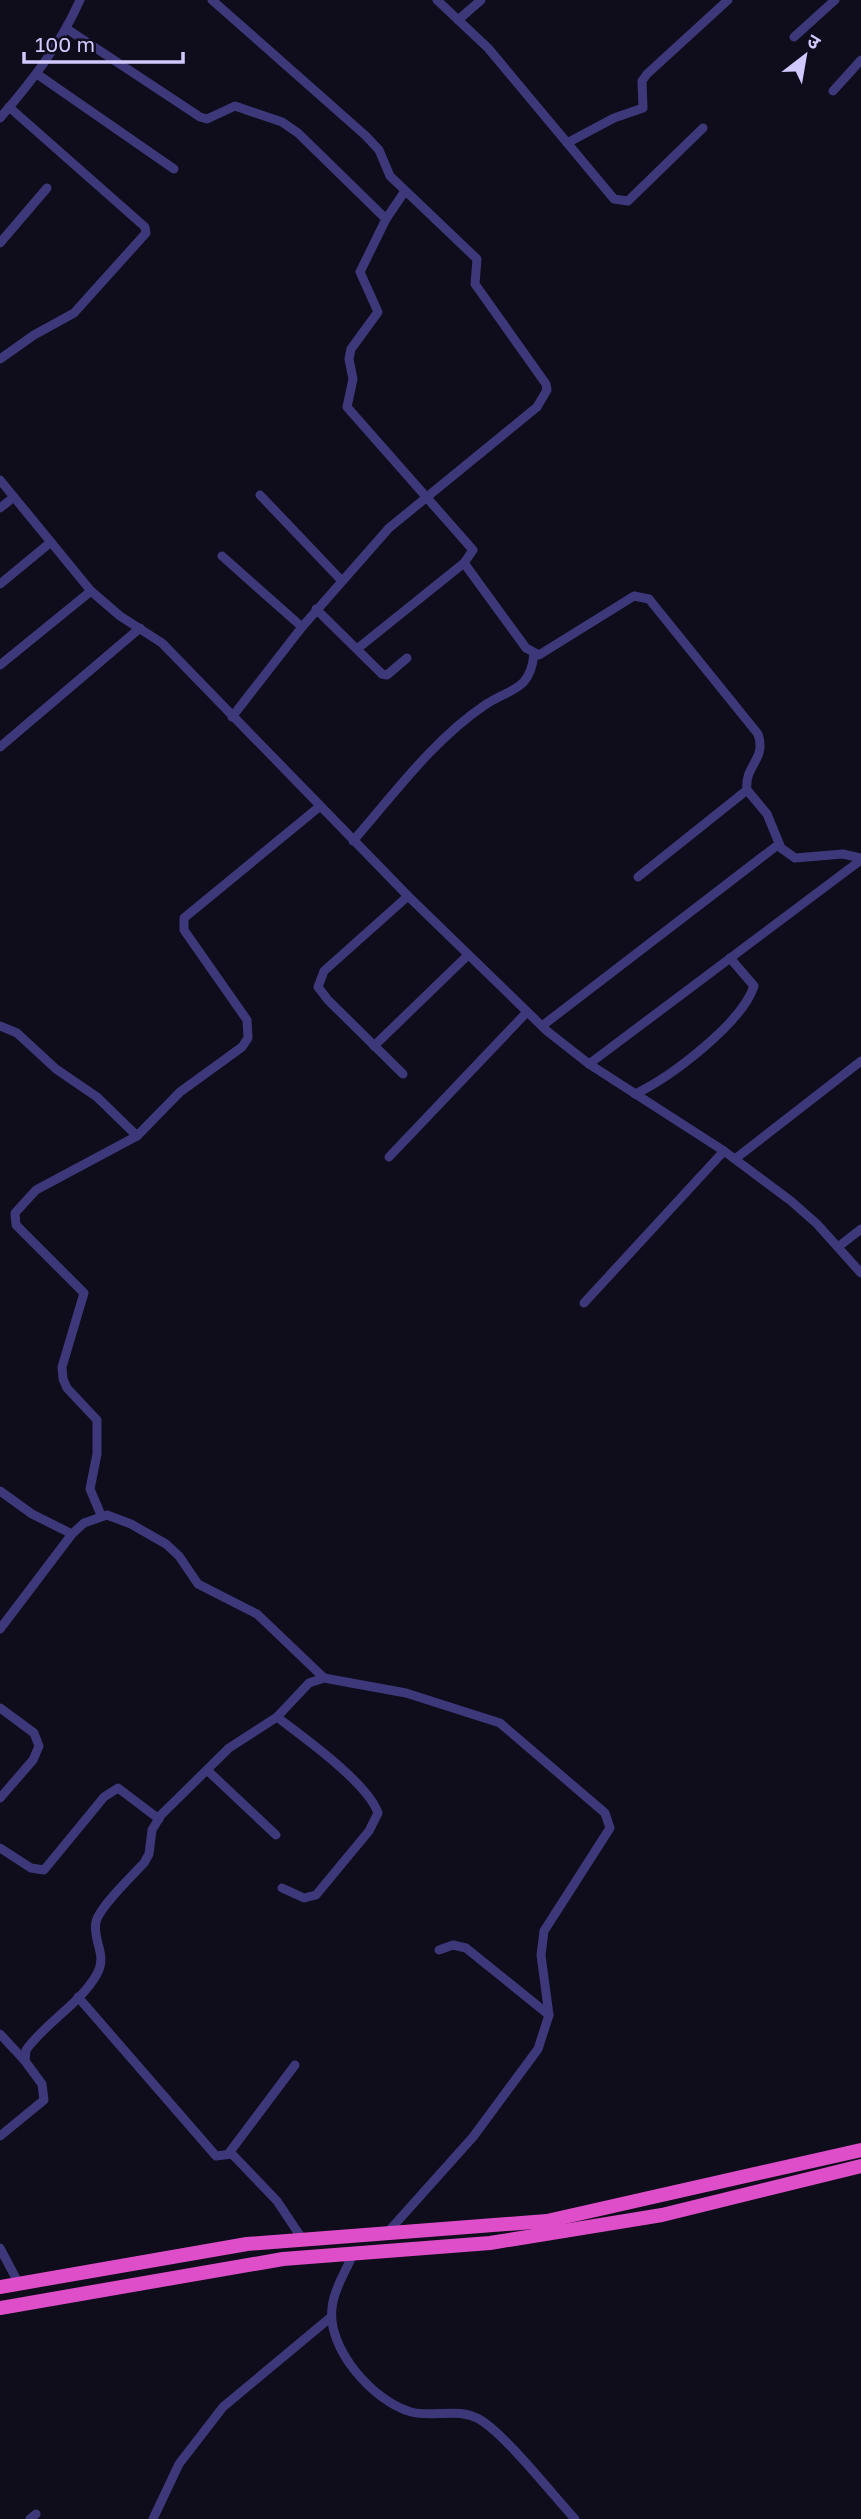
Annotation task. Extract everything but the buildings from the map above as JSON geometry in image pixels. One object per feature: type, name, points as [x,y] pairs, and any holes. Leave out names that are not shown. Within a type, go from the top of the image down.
[{"type":"highway","points":[[0,2287],[247,2244],[547,2221],[861,2150]]},
{"type":"highway","points":[[0,2308],[283,2259],[490,2243],[662,2215],[861,2166]]},
{"type":"street","points":[[0,118],[37,74],[67,29],[80,0]]},
{"type":"street","points":[[212,0],[366,136],[379,150],[390,176],[478,259],[475,284],[546,384],[547,390],[537,407],[389,528],[316,609],[232,717]]},
{"type":"street","points":[[437,0],[488,48],[614,199],[623,202],[703,128]]},
{"type":"street","points":[[458,20],[481,0]]},
{"type":"street","points":[[567,143],[614,118],[643,108],[642,81],[647,74],[728,0]]},
{"type":"street","points":[[793,37],[835,0]]},
{"type":"street","points":[[67,29],[200,117],[207,119],[235,106],[282,121],[298,133],[386,219]]},
{"type":"street","points":[[832,91],[861,60]]},
{"type":"street","points":[[37,74],[174,169]]},
{"type":"street","points":[[0,359],[34,335],[74,313],[146,233],[145,227],[9,107]]},
{"type":"street","points":[[0,243],[47,188]]},
{"type":"street","points":[[357,649],[464,563],[472,553],[470,545],[347,407],[353,379],[349,359],[351,349],[378,312],[360,272],[386,219],[405,191]]},
{"type":"street","points":[[0,480],[92,591],[162,643],[319,807],[542,1026],[589,1064],[724,1151],[791,1201],[861,1273]]},
{"type":"street","points":[[260,495],[341,580]]},
{"type":"street","points":[[0,508],[14,497]]},
{"type":"street","points":[[0,584],[51,542]]},
{"type":"street","points":[[222,556],[302,627]]},
{"type":"street","points":[[353,841],[443,740],[484,705],[518,688],[533,666],[534,654],[464,563]]},
{"type":"street","points":[[0,665],[92,591]]},
{"type":"street","points":[[534,654],[543,654],[634,597],[649,599],[758,734],[761,752],[748,774],[747,790],[766,814],[779,844],[787,855],[795,858],[843,854],[861,859]]},
{"type":"street","points":[[316,609],[382,674],[387,675],[407,658]]},
{"type":"street","points":[[0,747],[140,628]]},
{"type":"street","points":[[638,877],[747,790]]},
{"type":"street","points":[[101,1516],[90,1489],[97,1454],[97,1420],[67,1388],[62,1367],[84,1293],[16,1225],[15,1213],[33,1192],[137,1136],[180,1092],[242,1047],[248,1038],[247,1020],[242,1009],[184,930],[184,918],[319,807]]},
{"type":"street","points":[[542,1026],[779,844]]},
{"type":"street","points":[[589,1064],[861,859]]},
{"type":"street","points":[[403,1074],[318,987],[319,979],[408,896]]},
{"type":"street","points":[[374,1046],[468,955]]},
{"type":"street","points":[[635,1094],[662,1081],[729,1025],[754,988],[730,958]]},
{"type":"street","points":[[389,1157],[527,1012]]},
{"type":"street","points":[[0,1026],[17,1033],[56,1069],[97,1097],[137,1136]]},
{"type":"street","points":[[735,1159],[861,1061]]},
{"type":"street","points":[[584,1303],[724,1151]]},
{"type":"street","points":[[838,1247],[861,1229]]},
{"type":"street","points":[[0,1491],[32,1514],[72,1534]]},
{"type":"street","points":[[0,1629],[72,1534],[84,1523],[101,1516],[115,1517],[166,1544],[179,1556],[194,1581],[257,1614],[324,1678]]},
{"type":"street","points":[[25,2061],[24,2056],[31,2043],[93,1981],[102,1965],[96,1919],[144,1863],[150,1849],[152,1830],[159,1819],[240,1740],[277,1717],[309,1683],[324,1678],[406,1693],[500,1723],[605,1814],[610,1828],[544,1931],[541,1955],[549,2015],[538,2049],[515,2083],[446,2169],[387,2233]]},
{"type":"street","points":[[0,1708],[34,1733],[39,1746],[33,1760],[0,1798]]},
{"type":"street","points":[[277,1717],[342,1770],[368,1797],[378,1813],[369,1830],[316,1895],[304,1898],[282,1888]]},
{"type":"street","points":[[207,1770],[276,1835]]},
{"type":"street","points":[[0,1847],[31,1868],[44,1870],[104,1797],[117,1788],[159,1819]]},
{"type":"street","points":[[439,1950],[453,1945],[466,1948],[549,2015]]},
{"type":"street","points":[[78,1997],[216,2156],[222,2157],[229,2153],[295,2065]]},
{"type":"street","points":[[0,2034],[42,2084],[44,2100],[0,2136]]},
{"type":"street","points":[[229,2153],[277,2201],[303,2240]]},
{"type":"street","points":[[0,2248],[19,2284]]},
{"type":"street","points":[[354,2254],[335,2294],[331,2317],[346,2356],[370,2388],[397,2407],[413,2413],[451,2413],[478,2418],[575,2519]]},
{"type":"street","points":[[153,2519],[179,2465],[223,2407],[331,2317]]}]
